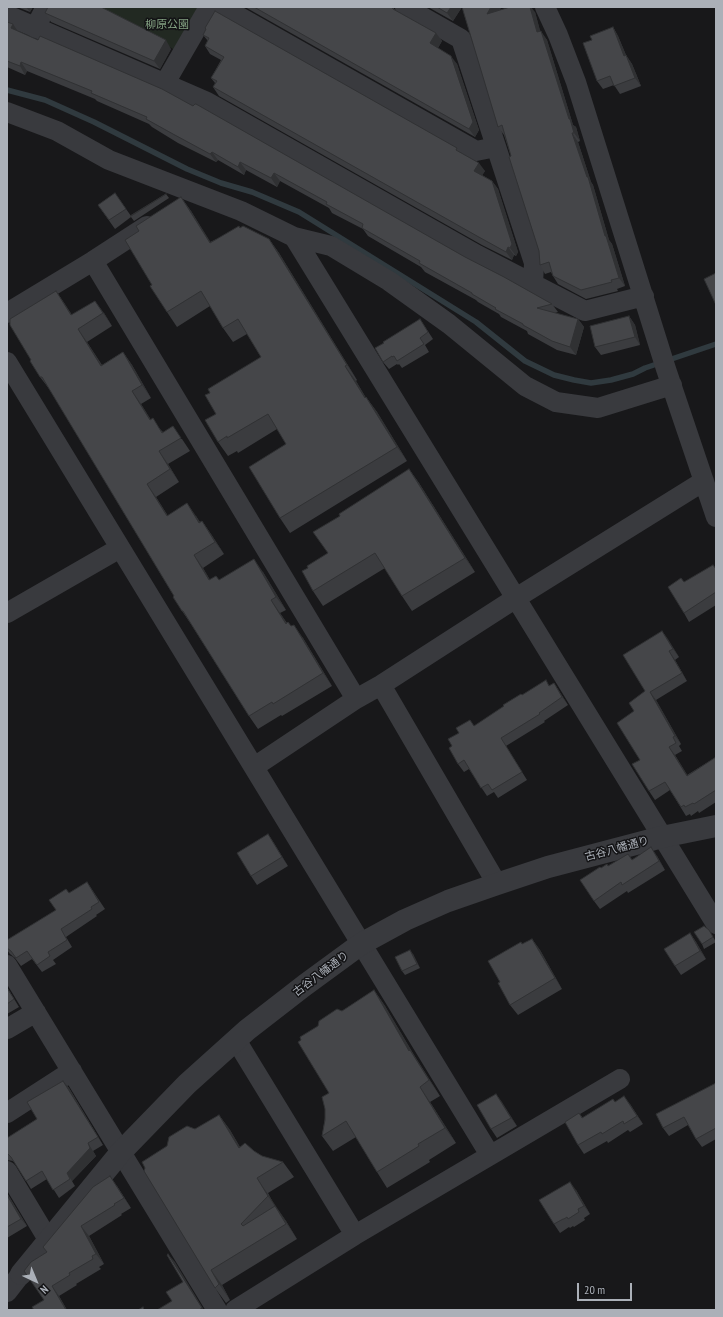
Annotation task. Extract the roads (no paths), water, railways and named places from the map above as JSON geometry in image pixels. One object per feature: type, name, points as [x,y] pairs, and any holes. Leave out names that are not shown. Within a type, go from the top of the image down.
[{"type":"street","points":[[35,28],[46,7]]},
{"type":"street","points":[[165,83],[209,7]]},
{"type":"street","points":[[222,7],[476,151],[496,147]]},
{"type":"street","points":[[405,7],[461,39],[534,263],[533,285]]},
{"type":"street","points":[[545,7],[558,35],[576,82],[672,385],[716,516]]},
{"type":"street","points":[[7,15],[207,102],[477,255],[585,311],[644,296]]},
{"type":"street","points":[[7,112],[57,131],[109,160],[198,193],[241,211],[294,237],[331,246],[389,281],[449,324],[525,386],[556,402],[598,408],[672,385]]},
{"type":"street","points":[[7,313],[93,261],[198,193]]},
{"type":"street","points":[[294,237],[716,924]]},
{"type":"street","points":[[93,261],[356,699]]},
{"type":"street","points":[[7,362],[490,1155]]},
{"type":"street","points":[[254,767],[356,699],[381,685],[516,598],[704,481]]},
{"type":"street","points":[[7,613],[120,548]]},
{"type":"street","points":[[381,685],[497,884]]},
{"type":"street","name":"古谷八幡通り","points":[[21,1274],[121,1152],[187,1084],[236,1040],[300,989],[361,944],[412,917],[448,901],[548,867],[662,837],[716,826]]},
{"type":"street","points":[[7,965],[218,1310]]},
{"type":"street","points":[[7,1029],[36,1012]]},
{"type":"street","points":[[236,1040],[355,1235]]},
{"type":"street","points":[[7,1112],[72,1071]]},
{"type":"street","points":[[235,1310],[355,1235],[620,1079]]},
{"type":"street","points":[[7,1171],[49,1240]]},
{"type":"street","points":[[7,1292],[21,1274]]},
{"type":"waterway","points":[[7,90],[45,100],[94,122],[187,169],[221,183],[252,192],[299,212],[476,322],[525,361],[554,375],[591,383],[611,380],[633,374],[645,368],[716,344]]},
{"type":"park label","name":"柳原公園","points":[[167,25]]}]
